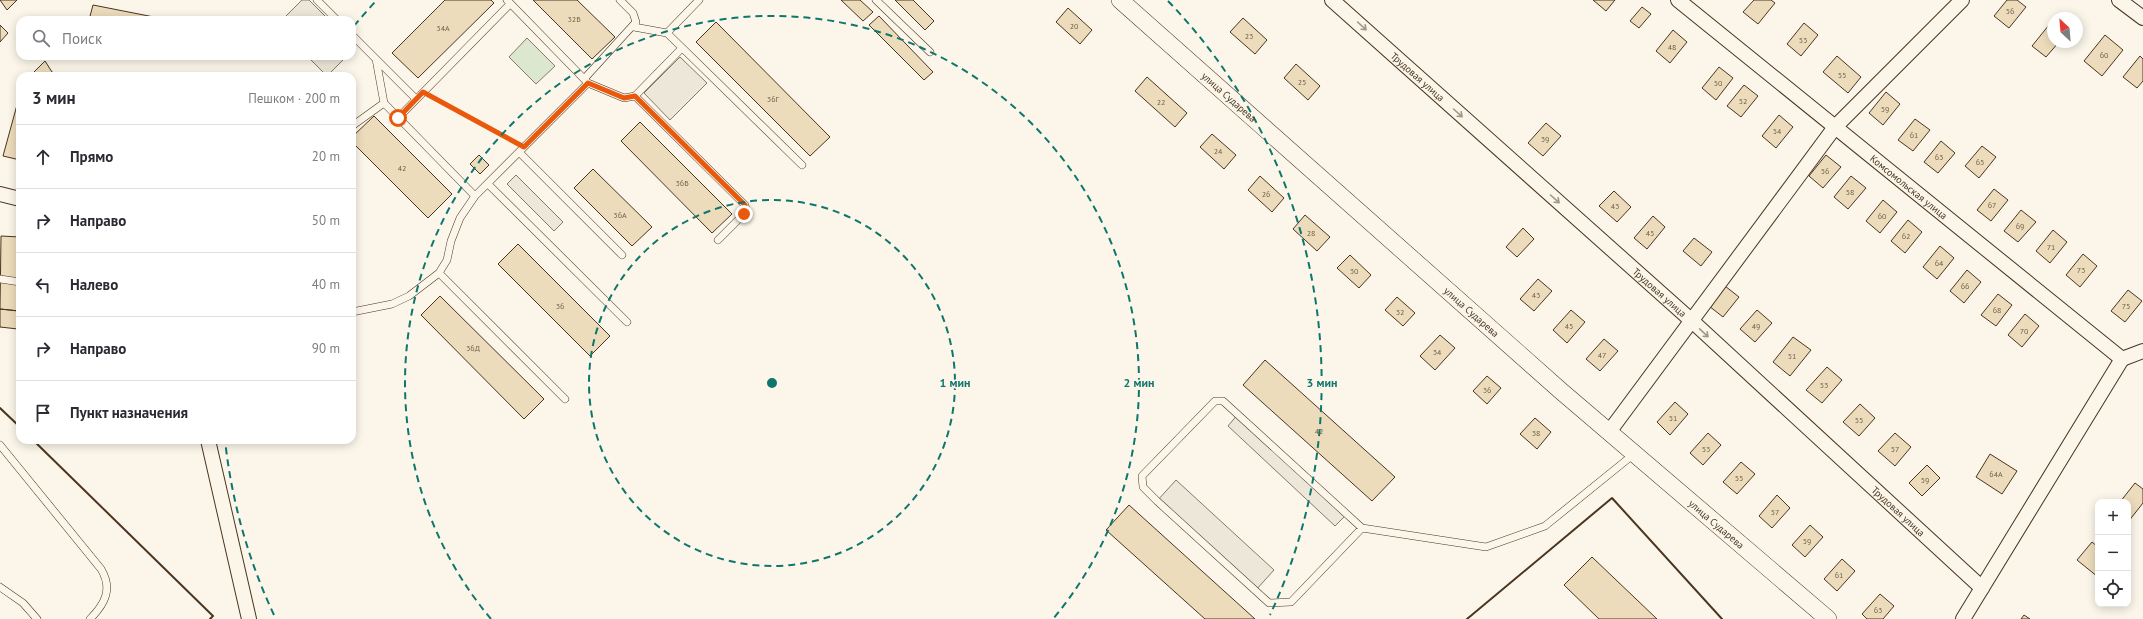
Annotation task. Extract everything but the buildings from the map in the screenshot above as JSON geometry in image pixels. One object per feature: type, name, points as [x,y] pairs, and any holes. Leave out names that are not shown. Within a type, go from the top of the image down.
[{"type":"street","name":"улица Сударева","points":[[1120,0],[1634,454],[1828,619]]},
{"type":"street","name":"Трудовая улица","points":[[1332,0],[1692,321],[1982,588]]},
{"type":"street","name":"Комсомольская улица","points":[[1678,0],[2122,359]]},
{"type":"street","points":[[1610,432],[1835,127],[1962,0]]},
{"type":"street","points":[[2119,0],[2143,18]]},
{"type":"street","points":[[0,194],[16,197]]},
{"type":"street","points":[[1963,619],[2122,359],[2143,351]]},
{"type":"street","points":[[209,444],[249,619]]},
{"type":"lane","points":[[317,0],[333,16]]},
{"type":"lane","points":[[356,311],[392,304],[409,296],[439,273],[447,260],[451,241],[460,218],[476,196],[522,150],[634,27],[636,22],[633,13],[620,0]]},
{"type":"lane","points":[[667,33],[699,0]]},
{"type":"lane","points":[[876,0],[930,52]]},
{"type":"lane","points":[[398,118],[509,2],[586,81],[624,98],[635,96],[682,48]]},
{"type":"lane","points":[[634,27],[667,33],[802,165]]},
{"type":"lane","points":[[356,39],[416,99]]},
{"type":"lane","points":[[376,59],[384,103],[476,196]]},
{"type":"lane","points":[[635,96],[745,205],[746,210],[744,214],[718,240]]},
{"type":"lane","points":[[356,123],[384,103]]},
{"type":"lane","points":[[522,150],[622,255]]},
{"type":"lane","points":[[488,184],[627,322]]},
{"type":"lane","points":[[439,273],[565,399]]},
{"type":"lane","points":[[0,279],[16,281]]},
{"type":"lane","points":[[1362,528],[1291,602],[1269,603],[1143,487],[1142,476],[1215,402],[1222,401],[1362,528],[1486,547],[1545,526],[1634,454]]},
{"type":"lane","points":[[0,445],[101,569],[108,580],[106,595],[98,612],[90,619]]},
{"type":"lane","points":[[0,587],[23,603],[37,619]]},
{"type":"path","points":[[423,92],[522,150]]},
{"type":"green space","points":[[527,38],[555,66],[536,84],[509,57]]},
{"type":"shaded area","points":[[302,0],[309,0],[325,16],[286,16]]},
{"type":"shaded area","points":[[680,57],[707,83],[670,120],[644,93]]},
{"type":"shaded area","points":[[311,60],[343,60],[331,72],[323,72]]},
{"type":"shaded area","points":[[516,175],[563,222],[554,231],[507,184]]},
{"type":"shaded area","points":[[1238,414],[1347,514],[1335,526],[1228,426]]},
{"type":"shaded area","points":[[1176,480],[1274,570],[1255,591],[1157,501]]},
{"type":"wall","points":[[0,408],[16,423]]},
{"type":"wall","points":[[37,444],[213,616],[210,619]]},
{"type":"wall","points":[[1467,619],[1612,498],[1722,619]]},
{"type":"route","points":[[398,118],[423,92],[524,147],[588,83],[624,98],[635,96],[745,205],[746,210],[744,214]]}]
